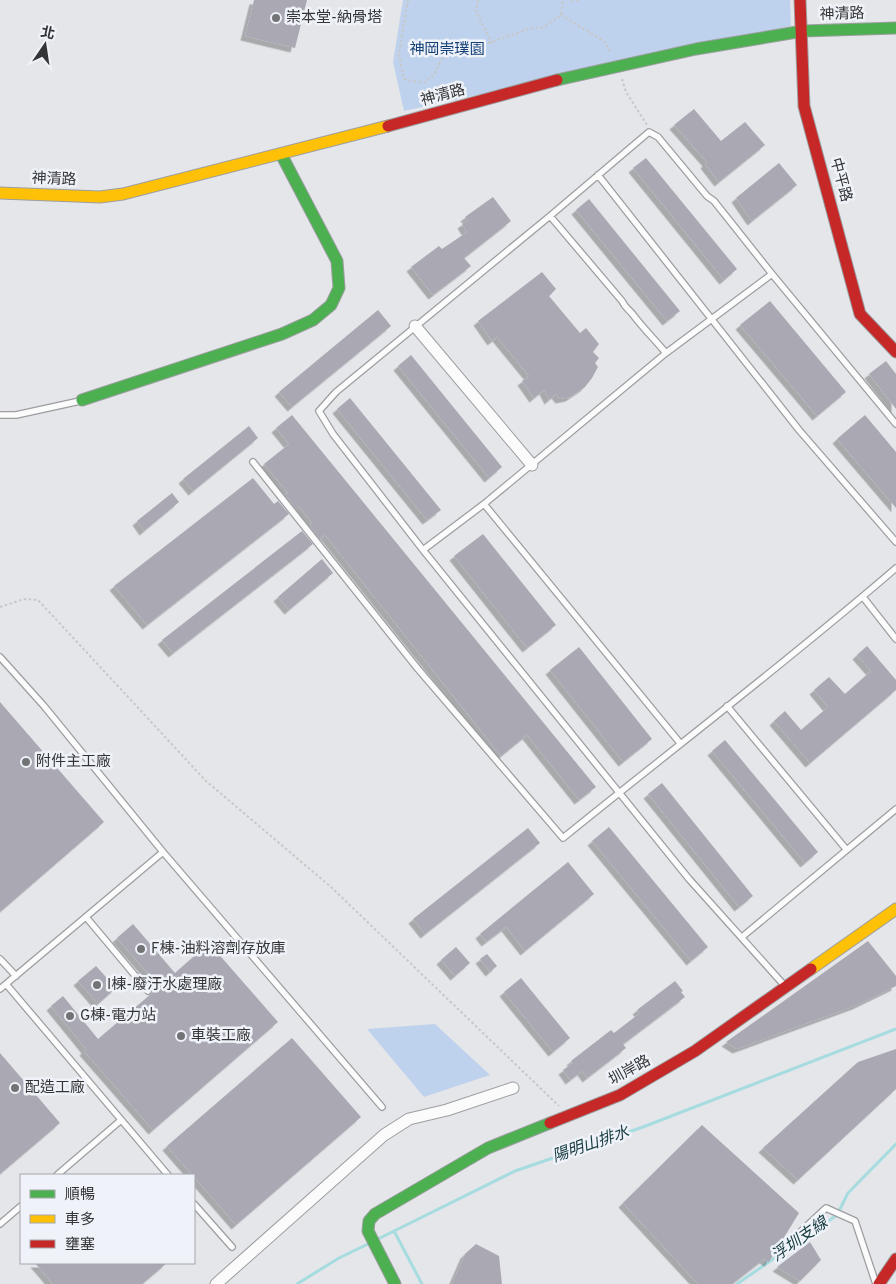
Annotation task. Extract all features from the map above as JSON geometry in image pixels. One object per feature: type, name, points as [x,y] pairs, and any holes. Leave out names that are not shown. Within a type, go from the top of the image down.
[{"type":"street","name":"中平路","points":[[800,0],[803,31],[804,106],[860,314],[896,352]]},
{"type":"street","name":"神清路","points":[[0,193],[100,197],[123,194],[617,65],[696,49],[803,31],[896,28]]},
{"type":"street","points":[[82,400],[282,334],[313,320],[331,305],[339,288],[337,261],[281,154]]},
{"type":"street","points":[[415,326],[532,464]]},
{"type":"street","name":"圳岸路","points":[[395,1284],[368,1230],[370,1221],[375,1214],[434,1182],[460,1163],[496,1144],[620,1095],[695,1051],[896,908]]},
{"type":"street","points":[[216,1284],[384,1135],[410,1118],[447,1110],[513,1088]]},
{"type":"street","points":[[877,1284],[896,1259]]},
{"type":"lane","points":[[785,987],[689,879],[619,793],[423,550],[333,434],[319,412],[321,406],[336,392],[649,132],[658,137],[714,201],[896,424]]},
{"type":"lane","points":[[598,175],[799,430],[896,542]]},
{"type":"lane","points":[[550,216],[622,301],[625,309],[633,314],[640,327],[648,331],[666,353]]},
{"type":"lane","points":[[423,550],[484,504],[666,353],[772,274]]},
{"type":"lane","points":[[0,415],[16,415],[82,400]]},
{"type":"lane","points":[[253,462],[418,669],[563,838],[680,743],[723,712],[727,706],[863,597],[896,568]]},
{"type":"lane","points":[[484,504],[680,743]]},
{"type":"lane","points":[[863,597],[896,638]]},
{"type":"lane","points":[[0,657],[44,706],[162,852],[382,1107]]},
{"type":"lane","points":[[727,706],[846,849]]},
{"type":"lane","points":[[742,937],[896,809]]},
{"type":"lane","points":[[0,989],[162,852]]},
{"type":"lane","points":[[86,917],[148,991]]},
{"type":"lane","points":[[0,959],[16,976]]},
{"type":"lane","points":[[6,984],[120,1121],[167,1174]]},
{"type":"lane","points":[[58,1174],[120,1121]]},
{"type":"lane","points":[[195,1205],[232,1247]]},
{"type":"lane","points":[[0,1224],[20,1207]]},
{"type":"lane","points":[[796,1236],[826,1208],[855,1221],[877,1284]]},
{"type":"path","points":[[408,0],[399,54],[404,79],[424,83],[434,76],[442,59],[529,29],[544,27],[561,14],[564,0]]},
{"type":"path","points":[[478,0],[476,12],[492,43]]},
{"type":"path","points":[[571,0],[580,0]]},
{"type":"path","points":[[561,14],[605,42],[617,65],[626,92],[649,132]]},
{"type":"path","points":[[0,607],[24,599],[38,600],[206,782],[331,887],[568,1114]]},
{"type":"green space","name":"神岡崇璞園","points":[[403,0],[790,0],[791,26],[404,111],[393,62]]},
{"type":"green space","points":[[435,1024],[490,1075],[424,1097],[367,1029]]},
{"type":"building","name":"崇本堂-納骨塔","points":[[254,0],[307,0],[295,48],[245,36]]},
{"type":"building","points":[[694,109],[721,141],[745,122],[765,145],[719,182],[705,164],[707,162],[674,125]]},
{"type":"building","points":[[646,158],[737,269],[724,280],[633,168]]},
{"type":"building","points":[[779,163],[797,185],[752,221],[736,198]]},
{"type":"building","points":[[493,197],[511,221],[464,258],[471,266],[433,295],[411,267],[439,246],[442,249],[467,232],[462,224],[468,220],[465,217]]},
{"type":"building","points":[[589,199],[680,311],[667,321],[576,210]]},
{"type":"building","points":[[542,272],[556,289],[549,296],[580,333],[586,328],[599,344],[593,352],[599,358],[595,363],[598,367],[592,378],[585,387],[570,397],[560,399],[556,394],[549,400],[544,390],[534,398],[522,381],[529,376],[497,337],[492,341],[478,321]]},
{"type":"building","points":[[770,301],[846,392],[817,416],[740,325]]},
{"type":"building","points":[[378,310],[391,326],[292,407],[279,392]]},
{"type":"building","points":[[411,355],[502,467],[489,478],[398,366]]},
{"type":"building","points":[[886,361],[896,374],[896,409],[869,374]]},
{"type":"building","points":[[350,398],[441,510],[427,520],[337,409]]},
{"type":"building","points":[[292,415],[596,787],[579,800],[527,735],[501,756],[325,535],[320,539],[309,525],[312,523],[299,506],[296,509],[285,495],[288,493],[264,464],[289,444],[276,428]]},
{"type":"building","points":[[865,415],[896,452],[896,508],[837,439]]},
{"type":"building","points":[[249,426],[258,438],[193,491],[183,479]]},
{"type":"building","points":[[253,478],[274,504],[278,501],[289,514],[147,625],[114,586]]},
{"type":"building","points":[[172,493],[179,502],[144,531],[137,521]]},
{"type":"building","points":[[302,531],[313,544],[173,653],[162,640]]},
{"type":"building","points":[[483,534],[556,625],[527,648],[454,556]]},
{"type":"building","points":[[322,559],[333,573],[289,610],[278,597]]},
{"type":"building","points":[[867,646],[896,680],[896,690],[810,763],[774,721],[785,711],[801,730],[828,707],[814,690],[829,677],[845,694],[871,671],[857,655]]},
{"type":"building","points":[[579,647],[652,739],[623,762],[550,670]]},
{"type":"building","name":"附件主工廠","points":[[0,702],[104,822],[0,912]]},
{"type":"building","points":[[725,740],[818,852],[805,863],[712,751]]},
{"type":"building","points":[[662,783],[753,896],[739,907],[648,794]]},
{"type":"building","points":[[609,827],[708,947],[691,961],[592,841]]},
{"type":"building","points":[[528,828],[540,843],[425,934],[413,919]]},
{"type":"building","points":[[568,862],[594,894],[525,951],[506,927],[486,942],[480,934]]},
{"type":"building","name":"車裝工廠","points":[[133,924],[175,973],[209,943],[278,1022],[153,1130],[84,1051],[86,1049],[51,1006],[63,996],[98,1039],[159,986],[117,938]]},
{"type":"building","points":[[868,941],[896,976],[896,986],[857,1005],[737,1049],[726,1042]]},
{"type":"building","points":[[456,947],[470,963],[455,976],[441,960]]},
{"type":"building","points":[[487,954],[497,966],[490,972],[480,959]]},
{"type":"building","name":"I棟-廢汙水處理廠","points":[[96,966],[116,988],[98,1004],[78,981]]},
{"type":"building","points":[[521,978],[570,1038],[553,1052],[504,992]]},
{"type":"building","points":[[675,981],[685,997],[623,1044],[626,1048],[587,1078],[582,1071],[570,1080],[563,1070],[573,1063],[571,1061],[611,1030],[614,1033],[640,1013],[637,1010]]},
{"type":"building","name":"車裝工廠","points":[[292,1038],[361,1117],[236,1225],[195,1178],[195,1174],[191,1174],[167,1146]]},
{"type":"building","points":[[896,1049],[896,1089],[798,1180],[763,1148],[858,1062]]},
{"type":"building","name":"配造工廠","points":[[0,1053],[60,1123],[0,1174]]},
{"type":"building","points":[[702,1125],[799,1213],[769,1262],[764,1259],[732,1284],[698,1284],[623,1203]]},
{"type":"building","points":[[810,1242],[821,1260],[800,1281],[777,1267]]},
{"type":"building","points":[[476,1244],[499,1256],[502,1284],[452,1284],[465,1254]]},
{"type":"building","points":[[36,1264],[166,1264],[142,1284],[53,1284]]},
{"type":"waterway","name":"陽明山排水","points":[[378,1239],[515,1171],[643,1127],[896,1029]]},
{"type":"waterway","name":"浮圳支線","points":[[737,1284],[837,1215],[848,1193],[896,1144]]},
{"type":"waterway","points":[[394,1231],[422,1284]]},
{"type":"waterway","name":"陽明山排水","points":[[297,1284],[339,1258],[368,1244]]},
{"type":"traffic: fast","points":[[557,80],[696,49],[803,31],[896,28]]},
{"type":"traffic: fast","points":[[82,400],[282,334],[313,320],[331,305],[339,288],[337,261],[281,154]]},
{"type":"traffic: fast","points":[[395,1284],[368,1231],[369,1221],[375,1214],[488,1148],[550,1123]]},
{"type":"traffic: slow","points":[[0,193],[100,197],[123,194],[388,126]]},
{"type":"traffic: slow","points":[[811,969],[896,909]]},
{"type":"traffic: jam","points":[[800,0],[804,106],[860,314],[896,352]]},
{"type":"traffic: jam","points":[[388,126],[557,80]]},
{"type":"traffic: jam","points":[[550,1123],[620,1095],[695,1051],[811,969]]},
{"type":"traffic: jam","points":[[879,1284],[896,1259]]},
{"type":"place","name":"崇本堂-納骨塔","points":[[276,18]]},
{"type":"place","name":"附件主工廠","points":[[26,762]]},
{"type":"place","name":"F棟-油料溶劑存放庫","points":[[141,949]]},
{"type":"place","name":"I棟-廢汙水處理廠","points":[[97,985]]},
{"type":"place","name":"G棟-電力站","points":[[70,1016]]},
{"type":"place","name":"車裝工廠","points":[[181,1036]]},
{"type":"place","name":"配造工廠","points":[[15,1088]]}]
